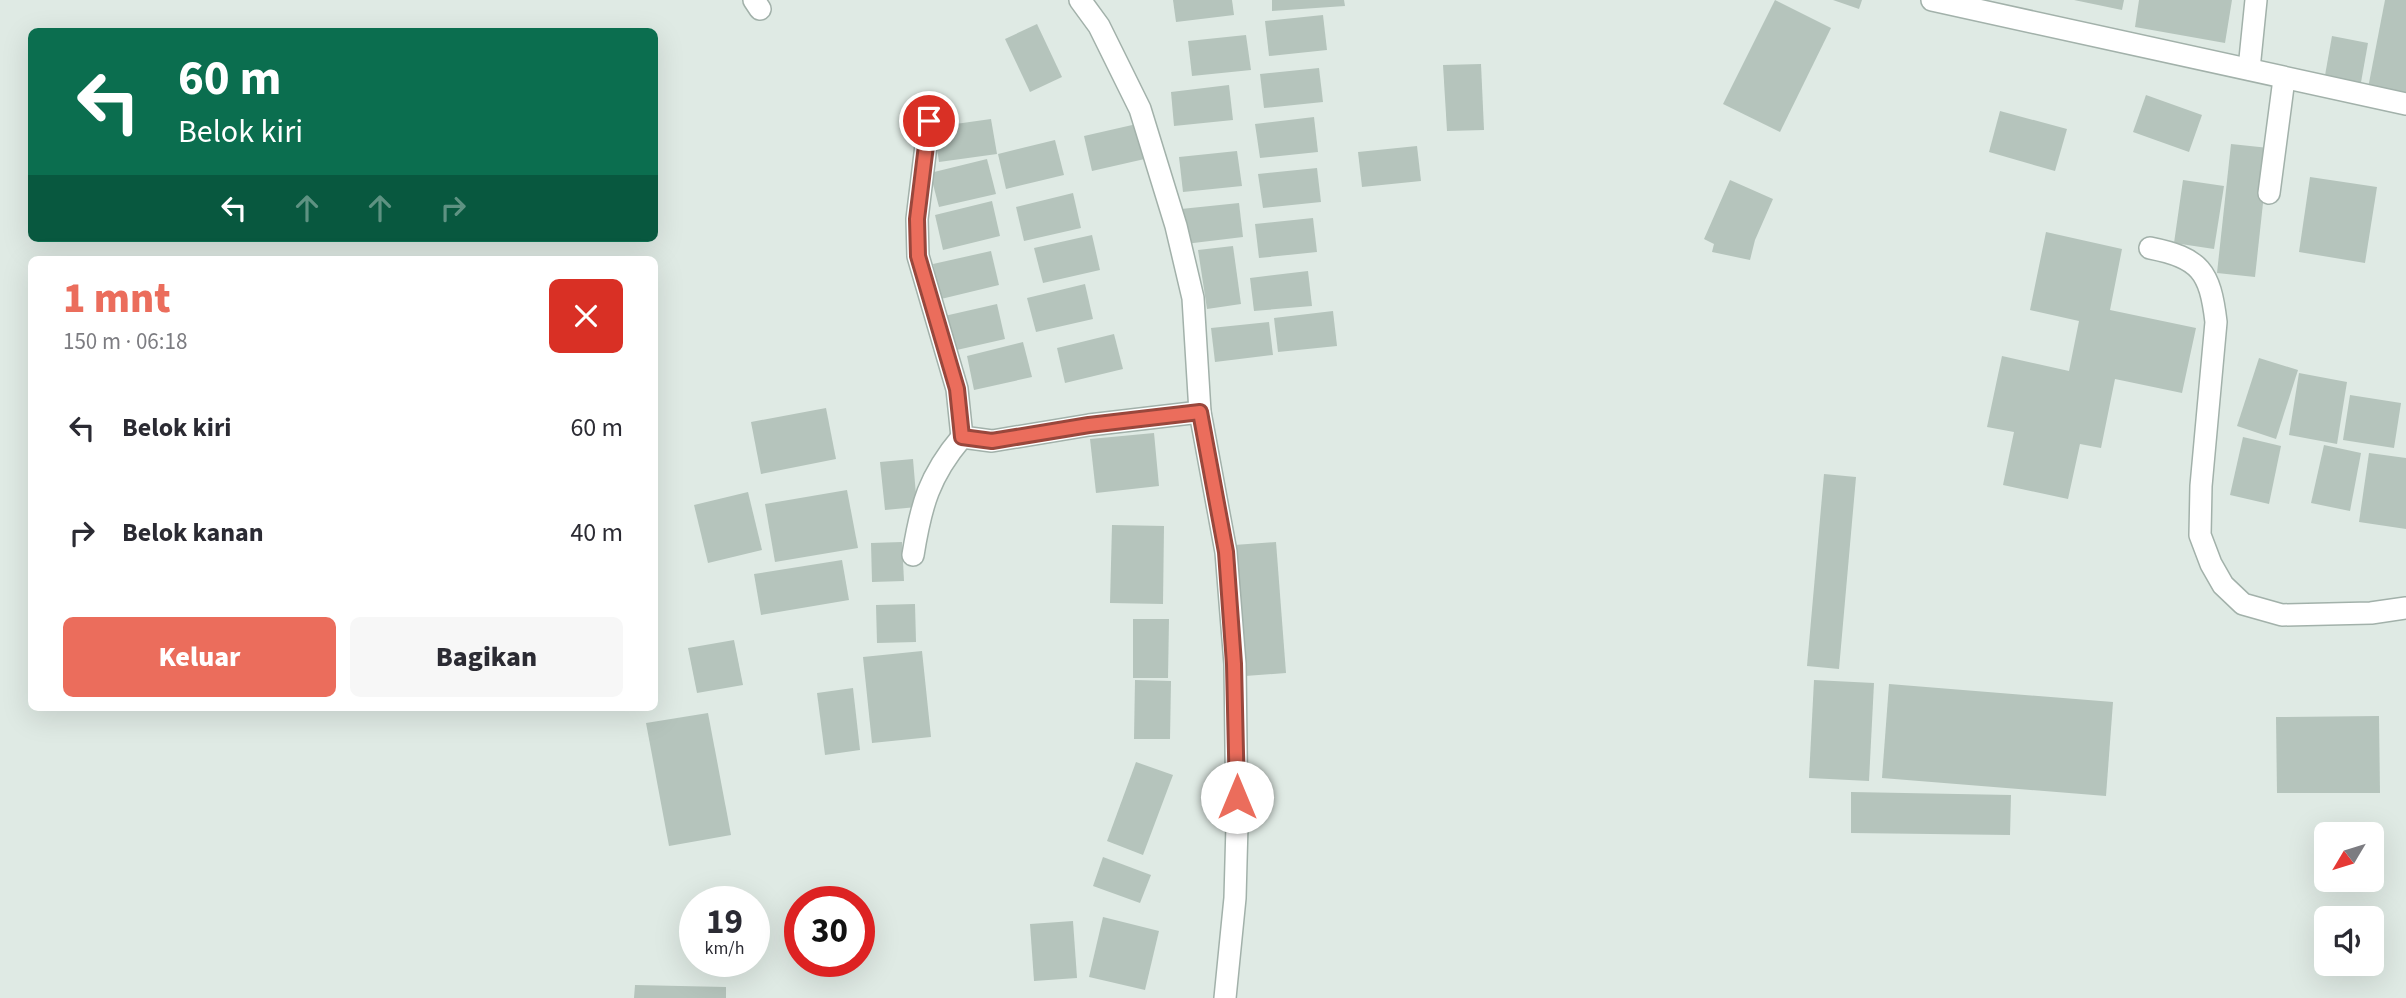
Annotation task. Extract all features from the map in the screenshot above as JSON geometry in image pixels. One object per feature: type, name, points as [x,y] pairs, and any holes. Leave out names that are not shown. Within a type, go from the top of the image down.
[{"type":"street","points":[[1080,0],[1100,26],[1140,109],[1156,158],[1193,298],[1200,412],[1226,552],[1234,664],[1236,886],[1225,998]]},
{"type":"street","points":[[1932,0],[2406,104]]},
{"type":"street","points":[[2249,69],[2256,0]]},
{"type":"street","points":[[2269,192],[2284,79]]},
{"type":"street","points":[[914,555],[919,516],[928,492],[942,461],[962,437],[957,389],[918,256],[917,219],[929,121]]},
{"type":"street","points":[[2150,248],[2177,253],[2192,262],[2209,286],[2214,303],[2216,322],[2201,486],[2200,534],[2211,565],[2223,585],[2243,604],[2283,615],[2371,613],[2406,608]]},
{"type":"street","points":[[962,437],[992,441],[1089,425],[1200,412]]},
{"type":"building","points":[[1173,0],[1232,0],[1234,15],[1176,22]]},
{"type":"building","points":[[1272,0],[1344,0],[1345,6],[1272,11]]},
{"type":"building","points":[[1775,0],[1831,28],[1780,132],[1723,104]]},
{"type":"building","points":[[1833,0],[1862,0],[1859,9]]},
{"type":"building","points":[[2074,0],[2124,0],[2122,10]]},
{"type":"building","points":[[2139,0],[2232,0],[2225,43],[2135,27]]},
{"type":"building","points":[[2385,0],[2406,0],[2406,95],[2368,88]]},
{"type":"building","points":[[1323,15],[1327,50],[1269,56],[1265,21]]},
{"type":"building","points":[[1037,24],[1062,77],[1030,92],[1005,39]]},
{"type":"building","points":[[1246,35],[1251,70],[1192,76],[1188,41]]},
{"type":"building","points":[[2332,36],[2368,43],[2360,88],[2324,81]]},
{"type":"building","points":[[1481,64],[1484,130],[1447,131],[1443,65]]},
{"type":"building","points":[[1319,68],[1323,102],[1264,108],[1260,74]]},
{"type":"building","points":[[1229,85],[1233,120],[1174,126],[1171,92]]},
{"type":"building","points":[[2146,95],[2202,115],[2189,152],[2133,132]]},
{"type":"building","points":[[2000,111],[2067,129],[2055,171],[1989,152]]},
{"type":"building","points":[[1314,117],[1318,152],[1260,158],[1255,124]]},
{"type":"building","points":[[991,119],[997,154],[939,162],[934,127]]},
{"type":"building","points":[[1141,123],[1149,158],[1092,171],[1084,136]]},
{"type":"building","points":[[1055,140],[1064,175],[1006,189],[998,154]]},
{"type":"building","points":[[2231,144],[2269,148],[2255,277],[2217,273]]},
{"type":"building","points":[[1417,146],[1421,181],[1362,187],[1358,152]]},
{"type":"building","points":[[1237,151],[1242,186],[1183,192],[1179,157]]},
{"type":"building","points":[[987,159],[996,194],[939,207],[930,173]]},
{"type":"building","points":[[1317,168],[1321,202],[1263,208],[1258,174]]},
{"type":"building","points":[[2310,177],[2377,187],[2365,263],[2299,252]]},
{"type":"building","points":[[1730,180],[1773,199],[1755,240],[1750,260],[1712,252],[1714,244],[1704,239]]},
{"type":"building","points":[[2183,180],[2224,186],[2214,249],[2174,243]]},
{"type":"building","points":[[1073,193],[1081,228],[1024,241],[1016,207]]},
{"type":"building","points":[[992,201],[1000,236],[943,250],[935,215]]},
{"type":"building","points":[[1239,203],[1243,237],[1185,244],[1181,209]]},
{"type":"building","points":[[1313,218],[1317,252],[1259,258],[1255,224]]},
{"type":"building","points":[[2046,232],[2122,249],[2110,310],[2196,328],[2182,393],[2115,379],[2101,448],[2080,444],[2068,499],[2003,485],[2014,432],[1987,427],[2002,356],[2069,371],[2079,321],[2030,310]]},
{"type":"building","points":[[1092,235],[1100,270],[1043,283],[1034,248]]},
{"type":"building","points":[[1233,246],[1241,304],[1207,309],[1198,250]]},
{"type":"building","points":[[991,251],[999,285],[941,299],[933,264]]},
{"type":"building","points":[[1308,271],[1312,306],[1254,311],[1250,278]]},
{"type":"building","points":[[1085,284],[1093,319],[1036,332],[1027,298]]},
{"type":"building","points":[[997,304],[1005,339],[948,352],[940,317]]},
{"type":"building","points":[[1333,311],[1337,346],[1278,352],[1274,318]]},
{"type":"building","points":[[1269,322],[1273,355],[1215,362],[1211,328]]},
{"type":"building","points":[[1114,334],[1123,369],[1065,383],[1057,348]]},
{"type":"building","points":[[1023,342],[1032,377],[974,390],[967,356]]},
{"type":"building","points":[[2259,358],[2298,370],[2276,439],[2237,426]]},
{"type":"building","points":[[2299,373],[2347,382],[2337,444],[2289,435]]},
{"type":"building","points":[[2350,395],[2401,403],[2394,448],[2343,440]]},
{"type":"building","points":[[826,408],[836,459],[761,474],[751,422]]},
{"type":"building","points":[[1154,433],[1159,486],[1096,493],[1090,439]]},
{"type":"building","points":[[2243,437],[2281,446],[2269,504],[2230,495]]},
{"type":"building","points":[[2324,445],[2361,453],[2350,511],[2311,503]]},
{"type":"building","points":[[2369,453],[2406,458],[2406,529],[2359,522]]},
{"type":"building","points":[[913,459],[917,507],[885,510],[880,462]]},
{"type":"building","points":[[1824,474],[1856,477],[1839,669],[1807,666]]},
{"type":"building","points":[[847,490],[858,548],[775,562],[765,504]]},
{"type":"building","points":[[748,492],[762,550],[708,563],[694,505]]},
{"type":"building","points":[[1112,525],[1164,526],[1163,604],[1110,603]]},
{"type":"building","points":[[902,542],[904,581],[872,582],[871,543]]},
{"type":"building","points":[[1276,542],[1286,673],[1245,676],[1234,545]]},
{"type":"building","points":[[842,560],[849,600],[761,615],[754,574]]},
{"type":"building","points":[[915,604],[916,642],[877,643],[876,605]]},
{"type":"building","points":[[1133,619],[1169,619],[1168,678],[1133,678]]},
{"type":"building","points":[[734,640],[743,685],[697,693],[688,648]]},
{"type":"building","points":[[922,651],[931,737],[872,743],[863,657]]},
{"type":"building","points":[[1135,680],[1171,681],[1170,739],[1134,739]]},
{"type":"building","points":[[1814,680],[1874,683],[1869,781],[1809,778]]},
{"type":"building","points":[[1889,684],[2113,702],[2106,796],[1882,778]]},
{"type":"building","points":[[853,688],[860,750],[825,755],[817,693]]},
{"type":"building","points":[[708,713],[731,835],[669,846],[646,723]]},
{"type":"building","points":[[2379,716],[2380,793],[2277,793],[2276,717]]},
{"type":"building","points":[[1136,762],[1173,775],[1143,855],[1107,841]]},
{"type":"building","points":[[1851,792],[2011,795],[2010,835],[1851,833]]},
{"type":"building","points":[[1103,857],[1151,875],[1140,903],[1093,886]]},
{"type":"building","points":[[1103,917],[1159,931],[1145,990],[1089,977]]},
{"type":"building","points":[[1073,921],[1077,978],[1034,981],[1030,924]]},
{"type":"building","points":[[635,985],[726,987],[726,998],[634,998]]},
{"type":"route","points":[[929,121],[917,219],[918,256],[957,389],[962,437],[992,441],[1089,425],[1200,412],[1226,552],[1234,664],[1237,797]]}]
